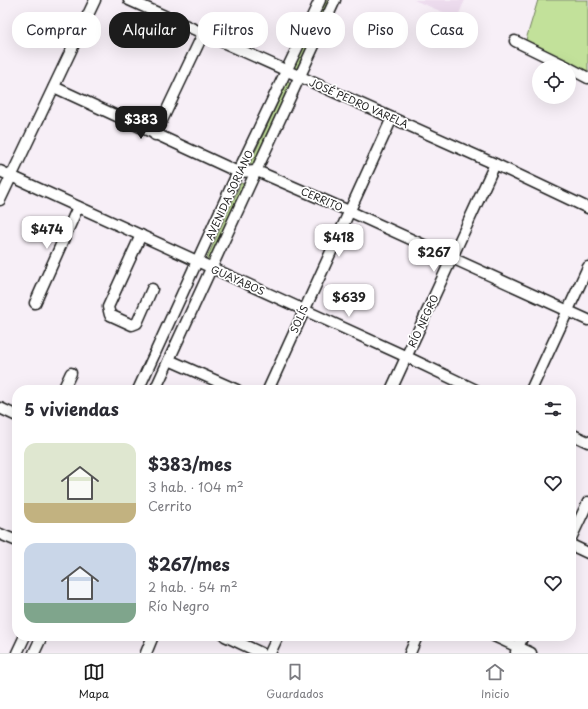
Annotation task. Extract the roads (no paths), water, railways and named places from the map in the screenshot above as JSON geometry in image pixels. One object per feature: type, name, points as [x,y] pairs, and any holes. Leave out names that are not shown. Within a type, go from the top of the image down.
[{"type":"street","points":[[0,200],[95,0]]},
{"type":"street","name":"JOSÉ PEDRO VARELA","points":[[129,0],[198,32]]},
{"type":"street","name":"AVENIDA SORIANO","points":[[140,385],[238,172],[320,0]]},
{"type":"street","name":"AVENIDA SORIANO","points":[[157,385],[335,0]]},
{"type":"street","points":[[516,41],[554,60]]},
{"type":"street","points":[[155,135],[198,45]]},
{"type":"street","name":"JOSÉ PEDRO VARELA","points":[[234,48],[495,164],[588,208]]},
{"type":"street","points":[[576,71],[588,78]]},
{"type":"street","name":"CERRITO","points":[[54,87],[155,135],[238,172],[257,171],[349,211],[588,320]]},
{"type":"street","name":"SOLÍS","points":[[270,385],[392,118]]},
{"type":"street","name":"RÍO NEGRO","points":[[393,385],[495,164]]},
{"type":"street","name":"GUAYABOS","points":[[0,170],[466,385]]},
{"type":"street","points":[[35,303],[78,207]]},
{"type":"street","points":[[141,235],[108,307],[110,314],[132,325],[137,323],[152,289]]},
{"type":"street","points":[[533,385],[588,267]]},
{"type":"street","points":[[169,360],[226,385]]},
{"type":"street","points":[[65,385],[71,373]]},
{"type":"street","points":[[0,408],[12,414]]},
{"type":"street","points":[[576,436],[588,442]]},
{"type":"street","points":[[576,527],[588,502]]},
{"type":"street","points":[[0,534],[12,539]]},
{"type":"street","points":[[576,547],[588,553]]},
{"type":"street","points":[[16,653],[22,641]]},
{"type":"street","points":[[34,653],[40,641]]},
{"type":"street","points":[[146,653],[152,641]]},
{"type":"street","points":[[236,641],[261,653]]},
{"type":"street","points":[[270,653],[276,641]]},
{"type":"street","points":[[410,653],[415,641]]},
{"type":"street","points":[[502,641],[517,650],[531,653]]}]
